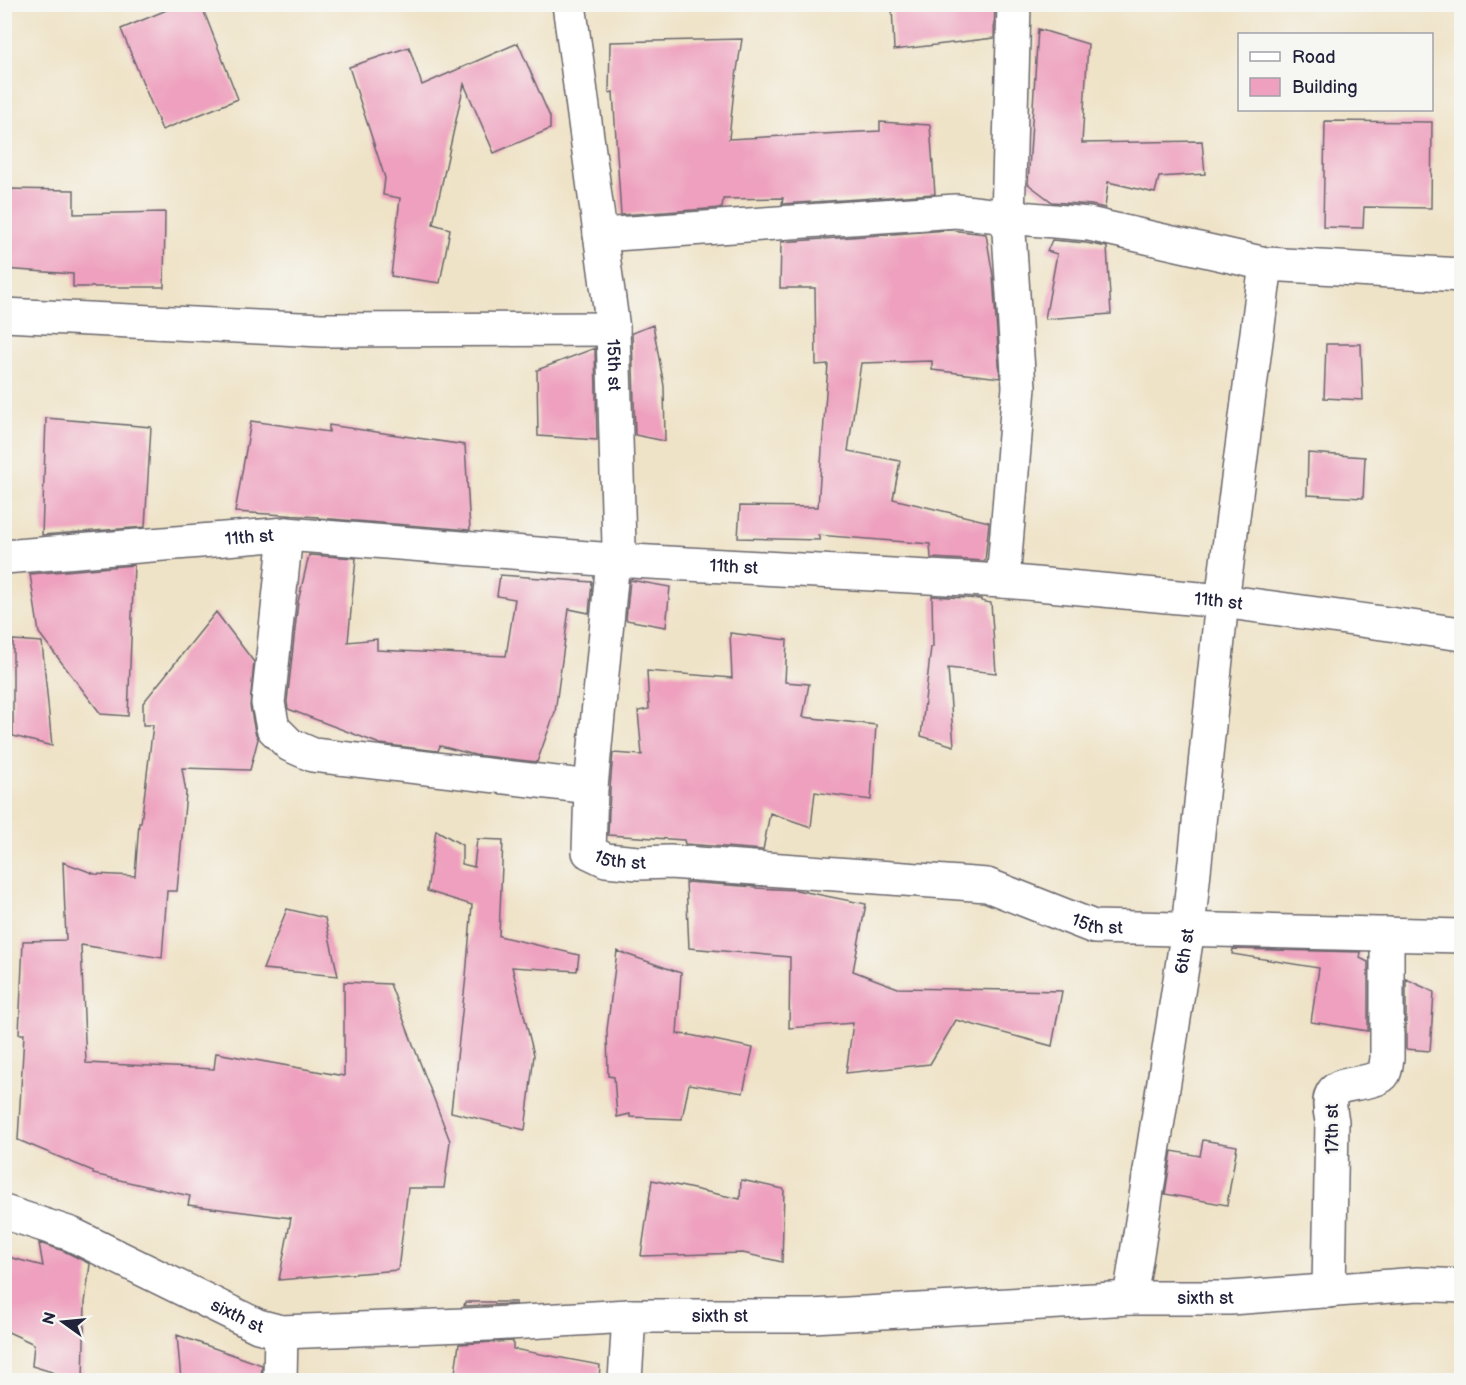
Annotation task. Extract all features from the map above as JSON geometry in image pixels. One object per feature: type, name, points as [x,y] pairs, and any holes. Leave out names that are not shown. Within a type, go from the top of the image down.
[{"type":"street","name":"15th st","points":[[568,4],[613,329],[619,546],[613,560],[591,787],[589,852],[606,860],[638,863],[670,862],[987,885],[1094,927],[1461,936]]},
{"type":"street","points":[[1004,581],[1018,387],[1008,218],[1014,5]]},
{"type":"street","points":[[600,235],[956,211],[1008,218],[1089,224],[1266,264],[1461,275]]},
{"type":"street","name":"6th st","points":[[1130,1298],[1188,929],[1222,601],[1266,264]]},
{"type":"street","points":[[4,315],[322,330],[613,329]]},
{"type":"street","points":[[286,534],[268,703],[273,728],[290,745],[313,755],[591,787]]},
{"type":"street","name":"11th st","points":[[4,557],[286,534],[613,560],[1004,581],[1222,601],[1461,634]]},
{"type":"street","name":"17th st","points":[[1329,1290],[1332,1121],[1329,1106],[1332,1093],[1337,1088],[1378,1078],[1384,1073],[1387,1059],[1387,934]]},
{"type":"street","name":"sixth st","points":[[4,1212],[71,1234],[258,1326],[281,1332],[628,1316],[812,1316],[1130,1298],[1230,1298],[1418,1284],[1461,1286]]},
{"type":"street","points":[[625,1380],[628,1316]]},
{"type":"street","points":[[280,1380],[281,1332]]},
{"type":"building","points":[[181,4],[201,4],[238,99],[162,130],[121,29]]},
{"type":"building","points":[[995,4],[994,38],[894,50],[892,6]]},
{"type":"building","points":[[1038,29],[1088,44],[1082,143],[1202,141],[1205,174],[1159,177],[1155,193],[1108,182],[1105,208],[1052,202],[1028,184]]},
{"type":"building","points":[[742,39],[729,139],[880,131],[880,122],[930,125],[935,194],[782,204],[783,198],[723,199],[722,208],[621,215],[613,92],[609,93],[610,42]]},
{"type":"building","points":[[518,43],[550,117],[550,129],[494,153],[464,84],[433,224],[450,229],[440,283],[391,276],[400,198],[383,195],[385,178],[349,67],[409,47],[422,85]]},
{"type":"building","points":[[1325,121],[1432,122],[1431,208],[1364,207],[1363,228],[1323,227]]},
{"type":"building","points":[[4,189],[74,190],[74,214],[165,212],[164,287],[73,287],[73,274],[4,269]]},
{"type":"building","points":[[949,230],[986,234],[993,276],[1000,378],[932,370],[932,361],[861,363],[848,451],[900,461],[893,499],[989,522],[985,561],[931,558],[930,544],[818,535],[820,540],[738,538],[740,506],[818,507],[828,364],[816,365],[815,288],[780,288],[781,242]]},
{"type":"building","points":[[1052,240],[1107,247],[1111,314],[1045,319],[1057,254],[1047,251]]},
{"type":"building","points":[[653,325],[664,386],[665,441],[635,435],[632,333]]},
{"type":"building","points":[[1326,344],[1361,344],[1363,400],[1324,398]]},
{"type":"building","points":[[595,348],[597,440],[538,436],[537,370]]},
{"type":"building","points":[[46,418],[151,427],[145,527],[42,535]]},
{"type":"building","points":[[251,421],[329,432],[329,425],[465,445],[470,530],[235,512]]},
{"type":"building","points":[[1308,453],[1365,457],[1363,498],[1307,495]]},
{"type":"building","points":[[309,555],[356,558],[348,642],[377,639],[377,650],[506,656],[515,599],[497,596],[500,575],[592,582],[589,613],[569,609],[555,712],[537,762],[475,755],[440,746],[438,751],[380,744],[288,709],[298,602]]},
{"type":"building","points":[[134,565],[128,716],[101,714],[39,633],[30,574]]},
{"type":"building","points":[[630,580],[670,587],[666,627],[626,620]]},
{"type":"building","points":[[932,596],[981,599],[981,601],[991,603],[996,673],[948,668],[954,746],[921,736],[931,647],[933,647]]},
{"type":"building","points":[[216,612],[254,662],[250,706],[258,739],[250,770],[182,768],[186,793],[177,891],[167,891],[162,958],[81,945],[86,1063],[214,1069],[216,1053],[344,1076],[344,982],[390,984],[450,1141],[444,1188],[408,1188],[398,1270],[279,1280],[291,1218],[188,1205],[190,1196],[93,1174],[93,1171],[18,1140],[24,1034],[19,1034],[23,941],[66,940],[63,862],[95,874],[135,876],[139,823],[141,823],[153,725],[143,725],[143,703]]},
{"type":"building","points":[[730,633],[787,640],[785,682],[809,684],[803,717],[876,725],[871,800],[815,792],[811,827],[770,813],[763,850],[685,844],[684,840],[608,835],[613,753],[642,755],[638,711],[649,709],[647,671],[732,678]]},
{"type":"building","points":[[13,640],[42,642],[52,746],[13,736]]},
{"type":"building","points":[[436,830],[462,845],[462,864],[474,867],[477,839],[503,840],[499,936],[579,955],[577,971],[512,967],[534,1055],[525,1130],[451,1112],[472,905],[427,891]]},
{"type":"building","points":[[686,882],[796,890],[866,904],[853,971],[898,988],[1062,991],[1052,1046],[956,1020],[930,1064],[846,1073],[853,1023],[789,1028],[790,957],[689,948]]},
{"type":"building","points":[[287,909],[325,918],[338,976],[263,969]]},
{"type":"building","points":[[1233,949],[1361,952],[1360,958],[1368,962],[1368,1031],[1311,1022],[1319,968],[1232,954]]},
{"type":"building","points":[[617,951],[681,973],[677,1034],[753,1048],[743,1093],[689,1084],[682,1119],[630,1117],[630,1114],[617,1117],[614,1077],[608,1076],[607,1030]]},
{"type":"building","points":[[1406,979],[1434,992],[1430,1051],[1406,1049]]},
{"type":"building","points":[[1203,1140],[1237,1146],[1227,1205],[1165,1194],[1172,1151],[1200,1156]]},
{"type":"building","points":[[652,1180],[740,1199],[741,1180],[784,1189],[782,1262],[743,1253],[641,1256]]},
{"type":"building","points":[[39,1243],[64,1251],[90,1264],[85,1303],[83,1380],[32,1366],[34,1344],[4,1330],[4,1256],[43,1266]]},
{"type":"building","points":[[465,1302],[516,1302],[516,1304],[464,1306]]},
{"type":"building","points":[[177,1335],[262,1365],[261,1380],[181,1380]]},
{"type":"building","points":[[513,1341],[513,1349],[600,1365],[599,1380],[454,1380],[459,1344]]}]
